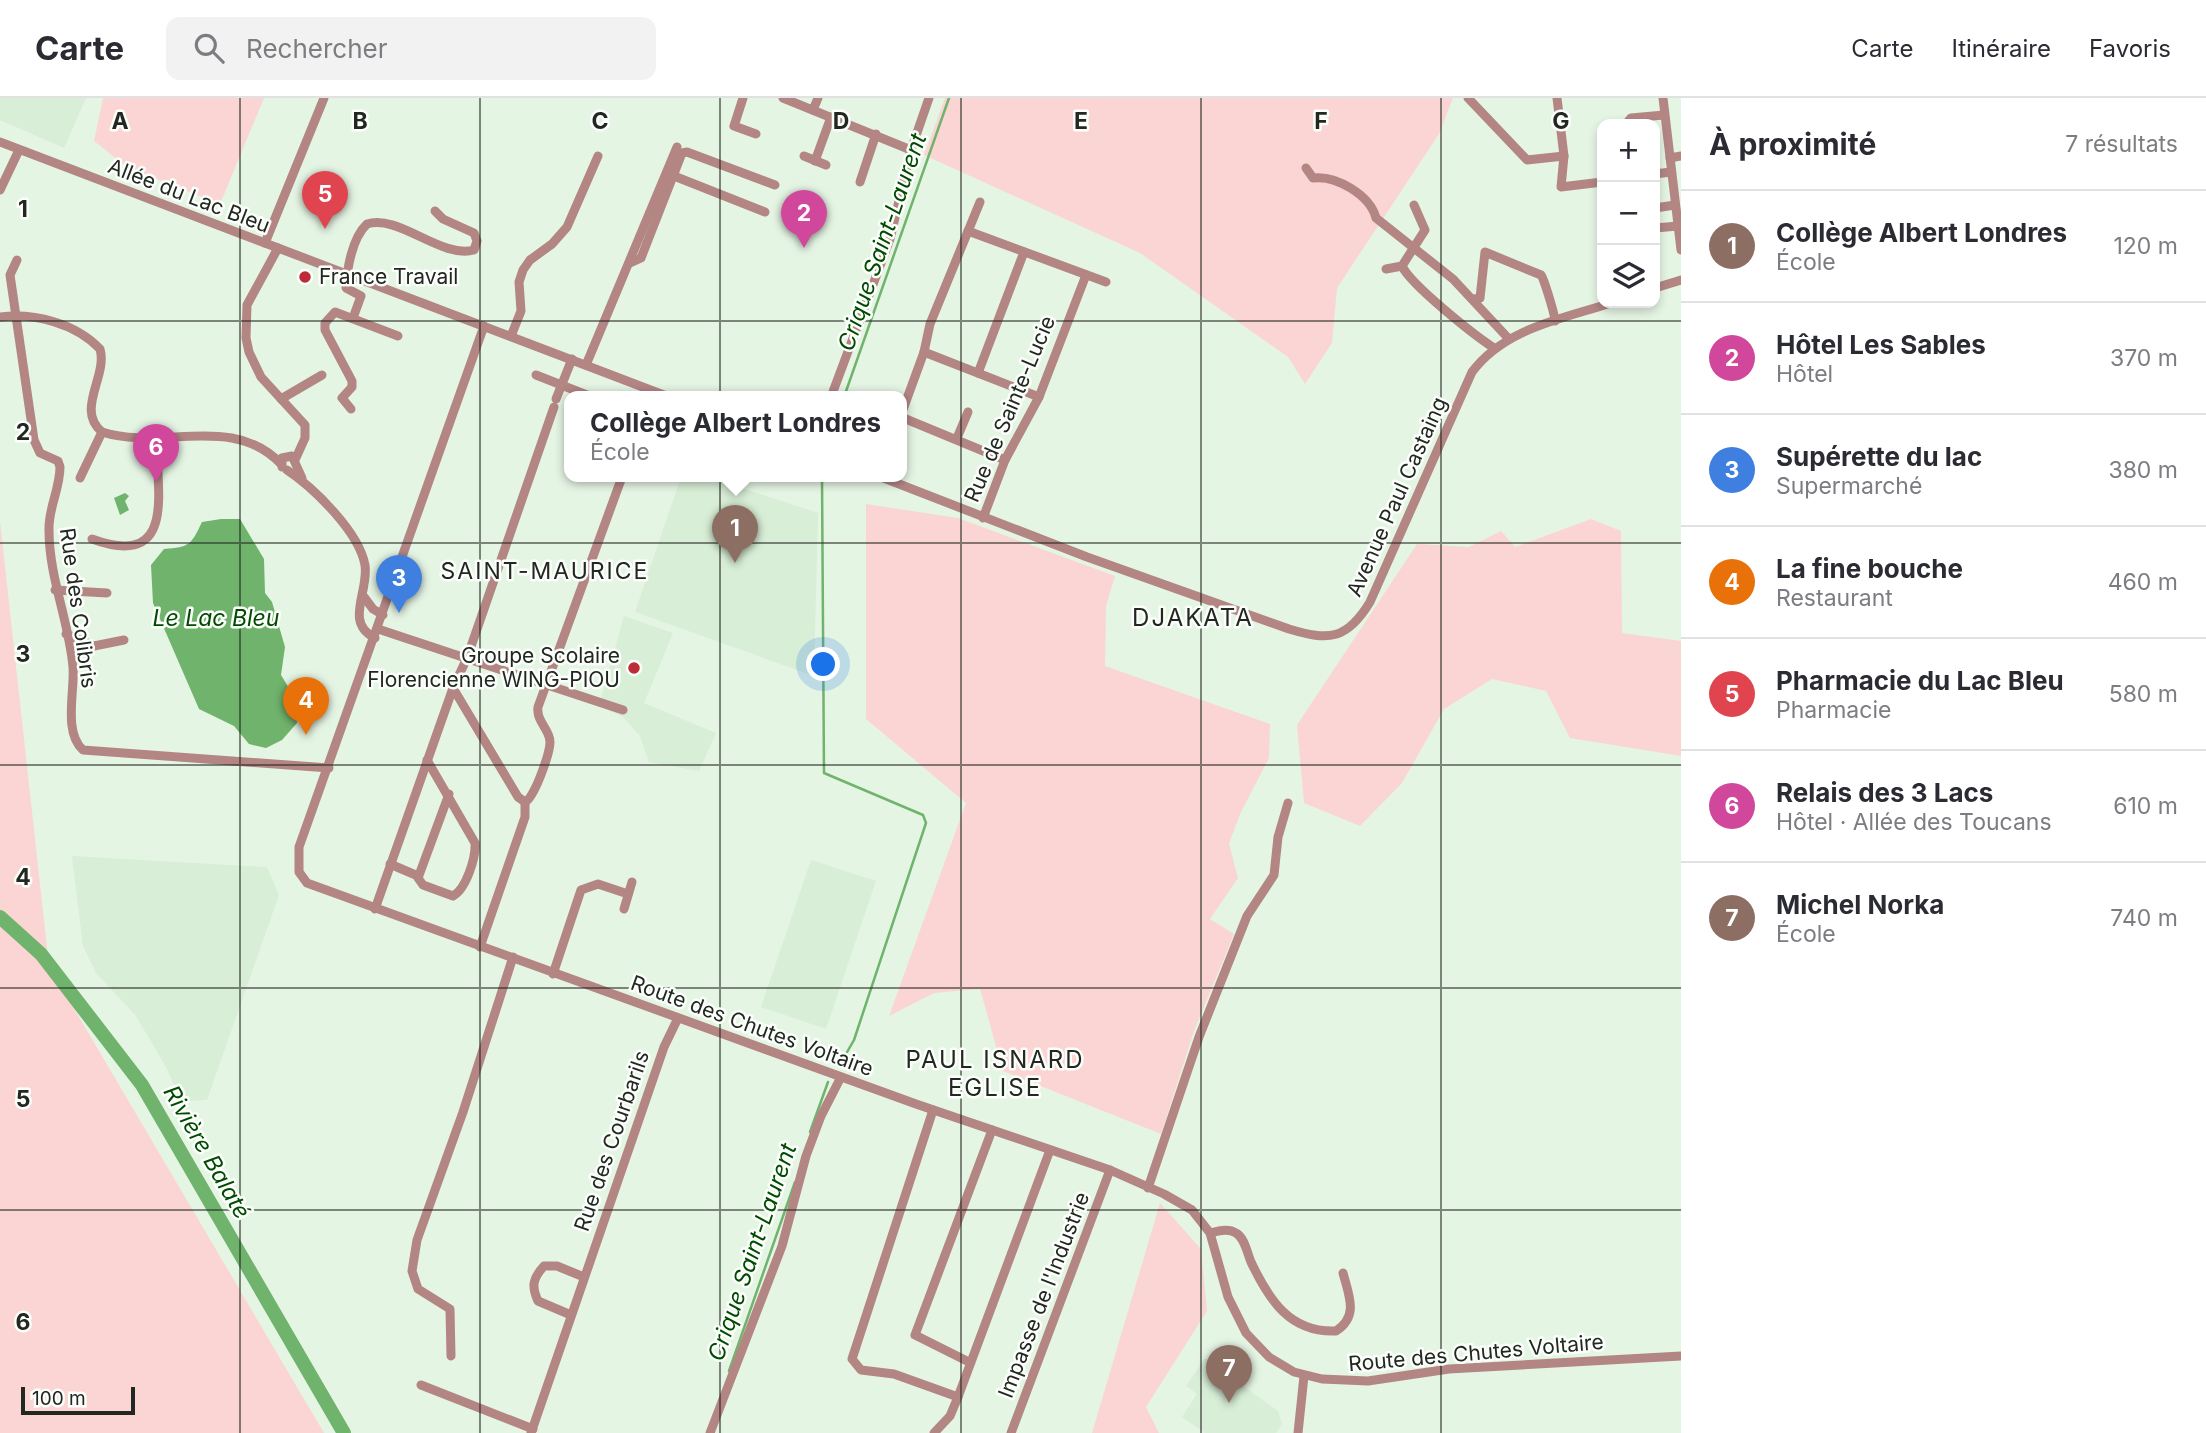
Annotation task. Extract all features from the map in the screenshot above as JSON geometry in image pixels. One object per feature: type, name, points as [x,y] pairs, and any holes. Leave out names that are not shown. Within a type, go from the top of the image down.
[{"type":"street","points":[[265,243],[324,98]]},
{"type":"street","points":[[743,98],[734,125],[757,134]]},
{"type":"street","points":[[783,98],[911,150]]},
{"type":"street","points":[[813,110],[818,98]]},
{"type":"street","points":[[833,391],[890,239],[911,150],[929,98]]},
{"type":"street","points":[[1468,98],[1527,160],[1564,156]]},
{"type":"street","points":[[1557,98],[1564,156],[1561,187],[1597,183]]},
{"type":"street","points":[[1662,98],[1675,178],[1681,250]]},
{"type":"street","points":[[1630,119],[1664,115]]},
{"type":"street","points":[[815,161],[831,117]]},
{"type":"street","points":[[860,182],[876,134]]},
{"type":"street","points":[[1660,135],[1666,134]]},
{"type":"street","name":"Allée du Lac Bleu","points":[[0,142],[484,326]]},
{"type":"street","points":[[586,365],[677,147]]},
{"type":"street","points":[[0,190],[19,150]]},
{"type":"street","points":[[630,263],[641,258],[682,153],[687,152],[775,185]]},
{"type":"street","points":[[511,337],[522,311],[519,282],[523,270],[530,260],[557,239],[567,227],[598,156]]},
{"type":"street","points":[[804,156],[826,165]]},
{"type":"street","points":[[1670,158],[1681,156]]},
{"type":"street","points":[[1306,168],[1313,178],[1337,180],[1344,184],[1374,208],[1377,218],[1393,228],[1474,299],[1508,338]]},
{"type":"street","points":[[674,176],[765,212]]},
{"type":"street","points":[[907,399],[924,352],[930,324],[980,202]]},
{"type":"street","points":[[1386,269],[1402,266],[1425,230],[1414,205]]},
{"type":"street","points":[[1660,209],[1678,211]]},
{"type":"street","points":[[353,318],[361,296],[345,288],[346,274],[361,230],[371,223],[383,223],[458,251],[474,250],[477,241],[474,233],[443,219],[435,211]]},
{"type":"street","points":[[1660,228],[1678,226]]},
{"type":"street","points":[[968,231],[1106,282]]},
{"type":"street","points":[[278,248],[251,296],[245,324],[254,365],[305,425],[305,438],[289,462]]},
{"type":"street","points":[[978,373],[1024,252]]},
{"type":"street","points":[[1474,299],[1480,298],[1485,252],[1541,275],[1545,281],[1546,297],[1555,310],[1555,321]]},
{"type":"street","points":[[17,260],[10,270],[19,315]]},
{"type":"street","points":[[1402,266],[1420,288],[1472,334],[1494,348]]},
{"type":"street","name":"Rue de Sainte-Lucie","points":[[983,519],[1005,460],[1039,397],[1086,275]]},
{"type":"street","points":[[1660,286],[1681,279]]},
{"type":"street","name":"Avenue Paul Castaing","points":[[893,482],[983,519],[1289,629],[1315,636],[1336,636],[1351,629],[1370,602],[1472,372],[1494,348],[1508,338],[1597,308]]},
{"type":"street","points":[[351,409],[342,398],[352,387],[352,381],[325,330],[325,323],[335,312],[398,336]]},
{"type":"street","points":[[0,317],[19,315],[43,318],[89,338],[100,349],[102,362],[91,413],[93,422],[102,432],[156,438],[232,436],[289,462],[349,530],[362,553],[365,566],[364,597],[359,607],[359,622],[365,631],[549,683],[623,710]]},
{"type":"street","name":"Rue des Colibris","points":[[19,315],[36,445],[40,453],[58,461],[60,467],[48,527],[55,590],[73,667],[74,735],[83,750],[329,768]]},
{"type":"street","points":[[329,768],[484,326],[572,359],[645,391]]},
{"type":"street","points":[[924,352],[1039,397]]},
{"type":"street","points":[[375,909],[572,359]]},
{"type":"street","points":[[281,399],[322,374]]},
{"type":"street","points":[[536,375],[575,391]]},
{"type":"street","points":[[957,438],[968,412]]},
{"type":"street","points":[[907,418],[1005,460]]},
{"type":"street","points":[[80,478],[102,432]]},
{"type":"street","points":[[92,539],[114,546],[131,546],[146,540],[155,531],[158,518],[156,438]]},
{"type":"street","points":[[525,802],[533,796],[550,745],[537,713],[620,482]]},
{"type":"street","points":[[55,590],[107,593]]},
{"type":"street","points":[[364,597],[373,609],[383,615]]},
{"type":"street","points":[[66,634],[94,646],[124,640]]},
{"type":"street","points":[[453,688],[518,797],[525,802]]},
{"type":"street","points":[[390,864],[418,876],[422,885],[450,895],[461,888],[475,845],[449,794],[427,760]]},
{"type":"street","name":"Route des Chutes Voltaire","points":[[329,768],[299,847],[298,865],[301,875],[314,886],[933,1110],[1110,1170],[1186,1206],[1210,1233],[1228,1297],[1246,1333],[1269,1357],[1304,1376],[1340,1381],[1368,1381],[1449,1369],[1681,1356]]},
{"type":"street","points":[[418,876],[449,794]]},
{"type":"street","points":[[480,947],[525,817],[525,802]]},
{"type":"street","points":[[1148,1188],[1199,1037],[1247,916],[1274,876],[1278,837],[1288,803]]},
{"type":"street","points":[[624,909],[632,882]]},
{"type":"street","points":[[553,974],[581,890],[588,885],[598,884],[628,894]]},
{"type":"street","points":[[451,1356],[450,1310],[422,1294],[412,1271],[425,1211],[463,1112],[513,957]]},
{"type":"street","name":"Rue des Courbarils","points":[[532,1431],[664,1046],[678,1018]]},
{"type":"street","points":[[710,1433],[782,1246],[816,1129],[841,1077]]},
{"type":"street","points":[[933,1110],[852,1359],[861,1370],[894,1374],[958,1397]]},
{"type":"street","points":[[970,1362],[915,1335],[992,1130]]},
{"type":"street","points":[[934,1433],[950,1416],[958,1397],[1050,1150]]},
{"type":"street","name":"Impasse de l'Industrie","points":[[1011,1433],[1110,1170]]},
{"type":"street","points":[[1210,1233],[1225,1229],[1235,1232],[1241,1238],[1251,1262],[1282,1314],[1306,1328],[1336,1331],[1349,1320],[1352,1312],[1343,1273]]},
{"type":"street","points":[[571,1315],[538,1301],[532,1289],[536,1275],[544,1266],[557,1266],[584,1277]]},
{"type":"street","points":[[1298,1433],[1304,1376]]},
{"type":"street","points":[[421,1385],[532,1431]]},
{"type":"shaded area","points":[[0,98],[86,98],[64,148],[0,120]]},
{"type":"shaded area","points":[[103,98],[264,98],[220,204],[127,167],[94,141]]},
{"type":"shaded area","points":[[945,98],[1453,98],[1439,134],[1337,288],[1332,343],[1305,384],[1288,357],[1140,253],[924,155]]},
{"type":"shaded area","points":[[679,482],[724,482],[818,513],[814,676],[635,612]]},
{"type":"shaded area","points":[[866,504],[958,518],[1115,576],[1106,606],[1105,666],[1270,724],[1269,758],[1240,814],[1229,844],[1238,878],[1210,919],[1234,934],[1194,1031],[1161,1134],[1003,1071],[980,989],[934,993],[889,1016],[966,803],[866,719]]},
{"type":"shaded area","points":[[1591,519],[1621,531],[1622,633],[1681,641],[1681,756],[1570,738],[1546,691],[1492,679],[1444,709],[1402,783],[1360,826],[1304,803],[1297,725],[1417,544],[1469,547],[1501,531],[1515,547]]},
{"type":"shaded area","points":[[0,521],[49,966],[324,1433],[0,1433]]},
{"type":"shaded area","name":"Groupe Scolaire Florencienne WING-PIOU","points":[[624,616],[673,633],[644,703],[716,733],[699,771],[649,762],[640,736],[623,717],[599,706]]},
{"type":"shaded area","points":[[72,856],[267,867],[279,895],[207,1100],[181,1101],[167,1069],[136,1016],[96,973],[83,946]]},
{"type":"shaded area","points":[[811,860],[876,881],[826,1029],[761,1007]]},
{"type":"shaded area","points":[[1160,1203],[1201,1249],[1207,1311],[1146,1407],[1159,1433],[1092,1433]]},
{"type":"shaded area","points":[[1205,1358],[1278,1411],[1282,1424],[1276,1433],[1205,1433],[1182,1417],[1197,1394],[1186,1386]]},
{"type":"water","points":[[125,493],[129,496],[125,501],[129,510],[120,515],[114,498]]},
{"type":"water","name":"Le Lac Bleu","points":[[240,519],[264,559],[265,593],[272,602],[285,647],[281,675],[298,703],[297,723],[282,740],[266,748],[249,744],[234,726],[199,709],[153,603],[151,565],[164,549],[189,543],[202,522]]},
{"type":"waterway","name":"Crique Saint-Laurent","points":[[846,391],[949,98]]},
{"type":"waterway","name":"Crique Saint-Laurent","points":[[822,482],[824,773],[923,815],[926,823],[854,1040],[839,1066]]},
{"type":"waterway","name":"Rivière Balaté","points":[[0,917],[41,954],[142,1085],[344,1433]]},
{"type":"waterway","name":"Crique Saint-Laurent","points":[[810,1132],[828,1082]]},
{"type":"waterway","name":"Crique Saint-Laurent","points":[[729,1371],[795,1182]]},
{"type":"place","name":"Pharmacie du Lac Bleu","points":[[325,229]]},
{"type":"place","name":"Hôtel Les Sables","points":[[804,248]]},
{"type":"place","name":"France Travail","points":[[305,277]]},
{"type":"place","name":"Relais des 3 Lacs","points":[[156,482]]},
{"type":"place","name":"Collège Albert Londres","points":[[735,563]]},
{"type":"place","name":"Supérette du lac","points":[[399,613]]},
{"type":"place","name":"Groupe Scolaire Florencienne WING-PIOU","points":[[634,668]]},
{"type":"place","name":"La fine bouche","points":[[306,735]]},
{"type":"place","name":"Michel Norka","points":[[1229,1403]]},
{"type":"district","name":"SAINT-MAURICE","points":[[545,571]]},
{"type":"district","name":"DJAKATA","points":[[1193,618]]},
{"type":"district","name":"PAUL ISNARD EGLISE","points":[[995,1074]]}]
